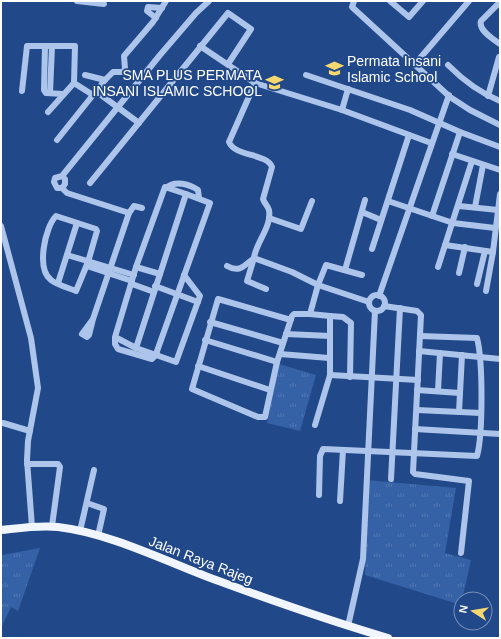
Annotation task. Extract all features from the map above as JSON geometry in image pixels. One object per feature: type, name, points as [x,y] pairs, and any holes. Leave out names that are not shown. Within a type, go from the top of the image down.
[{"type":"main road","name":"Jalan Raya Rajeg","points":[[1,530],[52,526],[98,536],[129,546],[219,581],[348,626],[388,638]]},
{"type":"street","points":[[77,1],[104,4]]},
{"type":"street","points":[[57,140],[105,80],[113,72],[123,72],[125,69],[124,56],[156,18],[166,1]]},
{"type":"street","points":[[129,213],[67,193],[62,188],[57,188],[54,182],[55,178],[62,176],[170,43],[196,13],[209,1]]},
{"type":"street","points":[[354,1],[352,7],[449,95],[465,107],[500,125]]},
{"type":"street","points":[[390,1],[409,17],[423,1]]},
{"type":"street","points":[[415,64],[469,1]]},
{"type":"street","points":[[500,2],[481,21],[480,24],[482,28],[500,44]]},
{"type":"street","points":[[156,18],[147,11],[148,7],[162,8]]},
{"type":"street","points":[[495,8],[500,13]]},
{"type":"street","points":[[90,183],[226,13],[230,13],[251,29],[228,64]]},
{"type":"street","points":[[22,91],[26,46],[75,47],[74,83],[48,112]]},
{"type":"street","points":[[45,46],[44,90],[50,93],[63,94]]},
{"type":"street","points":[[50,93],[52,46]]},
{"type":"street","points":[[200,46],[255,83],[342,110],[431,143]]},
{"type":"street","points":[[488,96],[499,57]]},
{"type":"street","points":[[448,65],[456,73],[488,96],[500,101]]},
{"type":"street","points":[[85,75],[105,80]]},
{"type":"street","points":[[306,75],[410,110],[460,132],[500,146]]},
{"type":"street","points":[[74,83],[117,107],[139,123]]},
{"type":"street","points":[[255,83],[229,142],[233,148],[271,164],[272,171],[263,199],[269,210],[269,218],[255,250],[247,281],[266,290]]},
{"type":"street","points":[[342,110],[348,89]]},
{"type":"street","points":[[379,296],[410,209],[431,143],[449,95]]},
{"type":"street","points":[[432,216],[460,132]]},
{"type":"street","points":[[372,249],[409,135]]},
{"type":"street","points":[[452,154],[500,170]]},
{"type":"street","points":[[438,267],[472,161]]},
{"type":"street","points":[[475,207],[483,165]]},
{"type":"street","points":[[62,176],[66,182],[62,188]]},
{"type":"street","points":[[166,188],[210,203],[176,295],[157,354],[152,359],[118,349],[115,344],[115,339],[136,267],[163,189],[174,184],[189,185],[198,190],[199,198]]},
{"type":"street","points":[[136,348],[186,194]]},
{"type":"street","points":[[486,291],[500,194]]},
{"type":"street","points":[[344,270],[365,200]]},
{"type":"street","points":[[269,218],[301,229],[312,201]]},
{"type":"street","points":[[388,201],[453,223],[495,228]]},
{"type":"street","points":[[93,319],[129,213],[134,206],[142,208]]},
{"type":"street","points":[[458,206],[498,210]]},
{"type":"street","points":[[362,212],[381,220]]},
{"type":"street","points":[[54,217],[96,229],[97,231],[87,264],[78,290],[49,278],[45,268],[42,249],[54,217]]},
{"type":"street","points":[[58,283],[77,223]]},
{"type":"street","points":[[1,226],[30,338],[38,388],[30,431],[27,464],[32,527]]},
{"type":"street","points":[[445,245],[492,252]]},
{"type":"street","points":[[459,273],[465,247]]},
{"type":"street","points":[[477,284],[486,251]]},
{"type":"street","points":[[67,254],[87,264],[110,271],[154,289],[198,302]]},
{"type":"street","points":[[227,266],[237,270],[241,269],[254,258]]},
{"type":"street","points":[[254,258],[292,272],[318,285],[370,302]]},
{"type":"street","points":[[310,314],[318,285],[326,265],[362,275]]},
{"type":"street","points":[[136,267],[160,274]]},
{"type":"street","points":[[115,339],[176,362],[200,296],[184,275]]},
{"type":"street","points":[[348,626],[363,559],[367,451],[375,311],[372,309],[370,302],[371,298],[379,296]]},
{"type":"street","points":[[375,311],[381,310],[384,306],[384,300],[379,296]]},
{"type":"street","points":[[291,320],[219,299],[216,300],[192,389],[262,418],[265,415],[277,362],[294,314],[310,314],[343,318],[351,323],[350,376]]},
{"type":"street","points":[[384,306],[400,308],[419,313],[421,315],[414,474],[468,480],[470,483],[461,553]]},
{"type":"street","points":[[391,479],[400,308]]},
{"type":"street","points":[[315,426],[330,375],[330,316]]},
{"type":"street","points":[[210,322],[283,343]]},
{"type":"street","points":[[286,334],[330,336]]},
{"type":"street","points":[[319,495],[322,451],[324,449],[476,457],[478,455],[481,413],[481,358],[477,338],[420,336]]},
{"type":"street","points":[[205,340],[277,362]]},
{"type":"street","points":[[419,351],[500,359]]},
{"type":"street","points":[[438,391],[440,353]]},
{"type":"street","points":[[280,354],[330,358]]},
{"type":"street","points":[[459,412],[462,355]]},
{"type":"street","points":[[198,366],[270,390]]},
{"type":"street","points":[[330,375],[418,380]]},
{"type":"street","points":[[417,390],[460,393]]},
{"type":"street","points":[[416,410],[481,413]]},
{"type":"street","points":[[3,423],[30,431]]},
{"type":"street","points":[[415,429],[500,434]]},
{"type":"street","points":[[340,501],[343,450]]},
{"type":"street","points":[[27,464],[58,464],[60,467],[52,526]]},
{"type":"street","points":[[80,531],[94,470]]},
{"type":"street","points":[[86,503],[104,509],[98,536]]},
{"type":"green space","points":[[279,364],[316,375],[300,431],[267,423]]},
{"type":"green space","points":[[367,480],[456,488],[445,553],[471,560],[464,591],[453,591],[453,602],[365,575]]},
{"type":"green space","points":[[40,548],[18,611],[11,607],[1,628],[2,555]]},
{"type":"place","name":"Permata Insani Islamic School","points":[[334,69]]},
{"type":"place","name":"SMA PLUS PERMATA INSANI ISLAMIC SCHOOL","points":[[275,83]]}]
